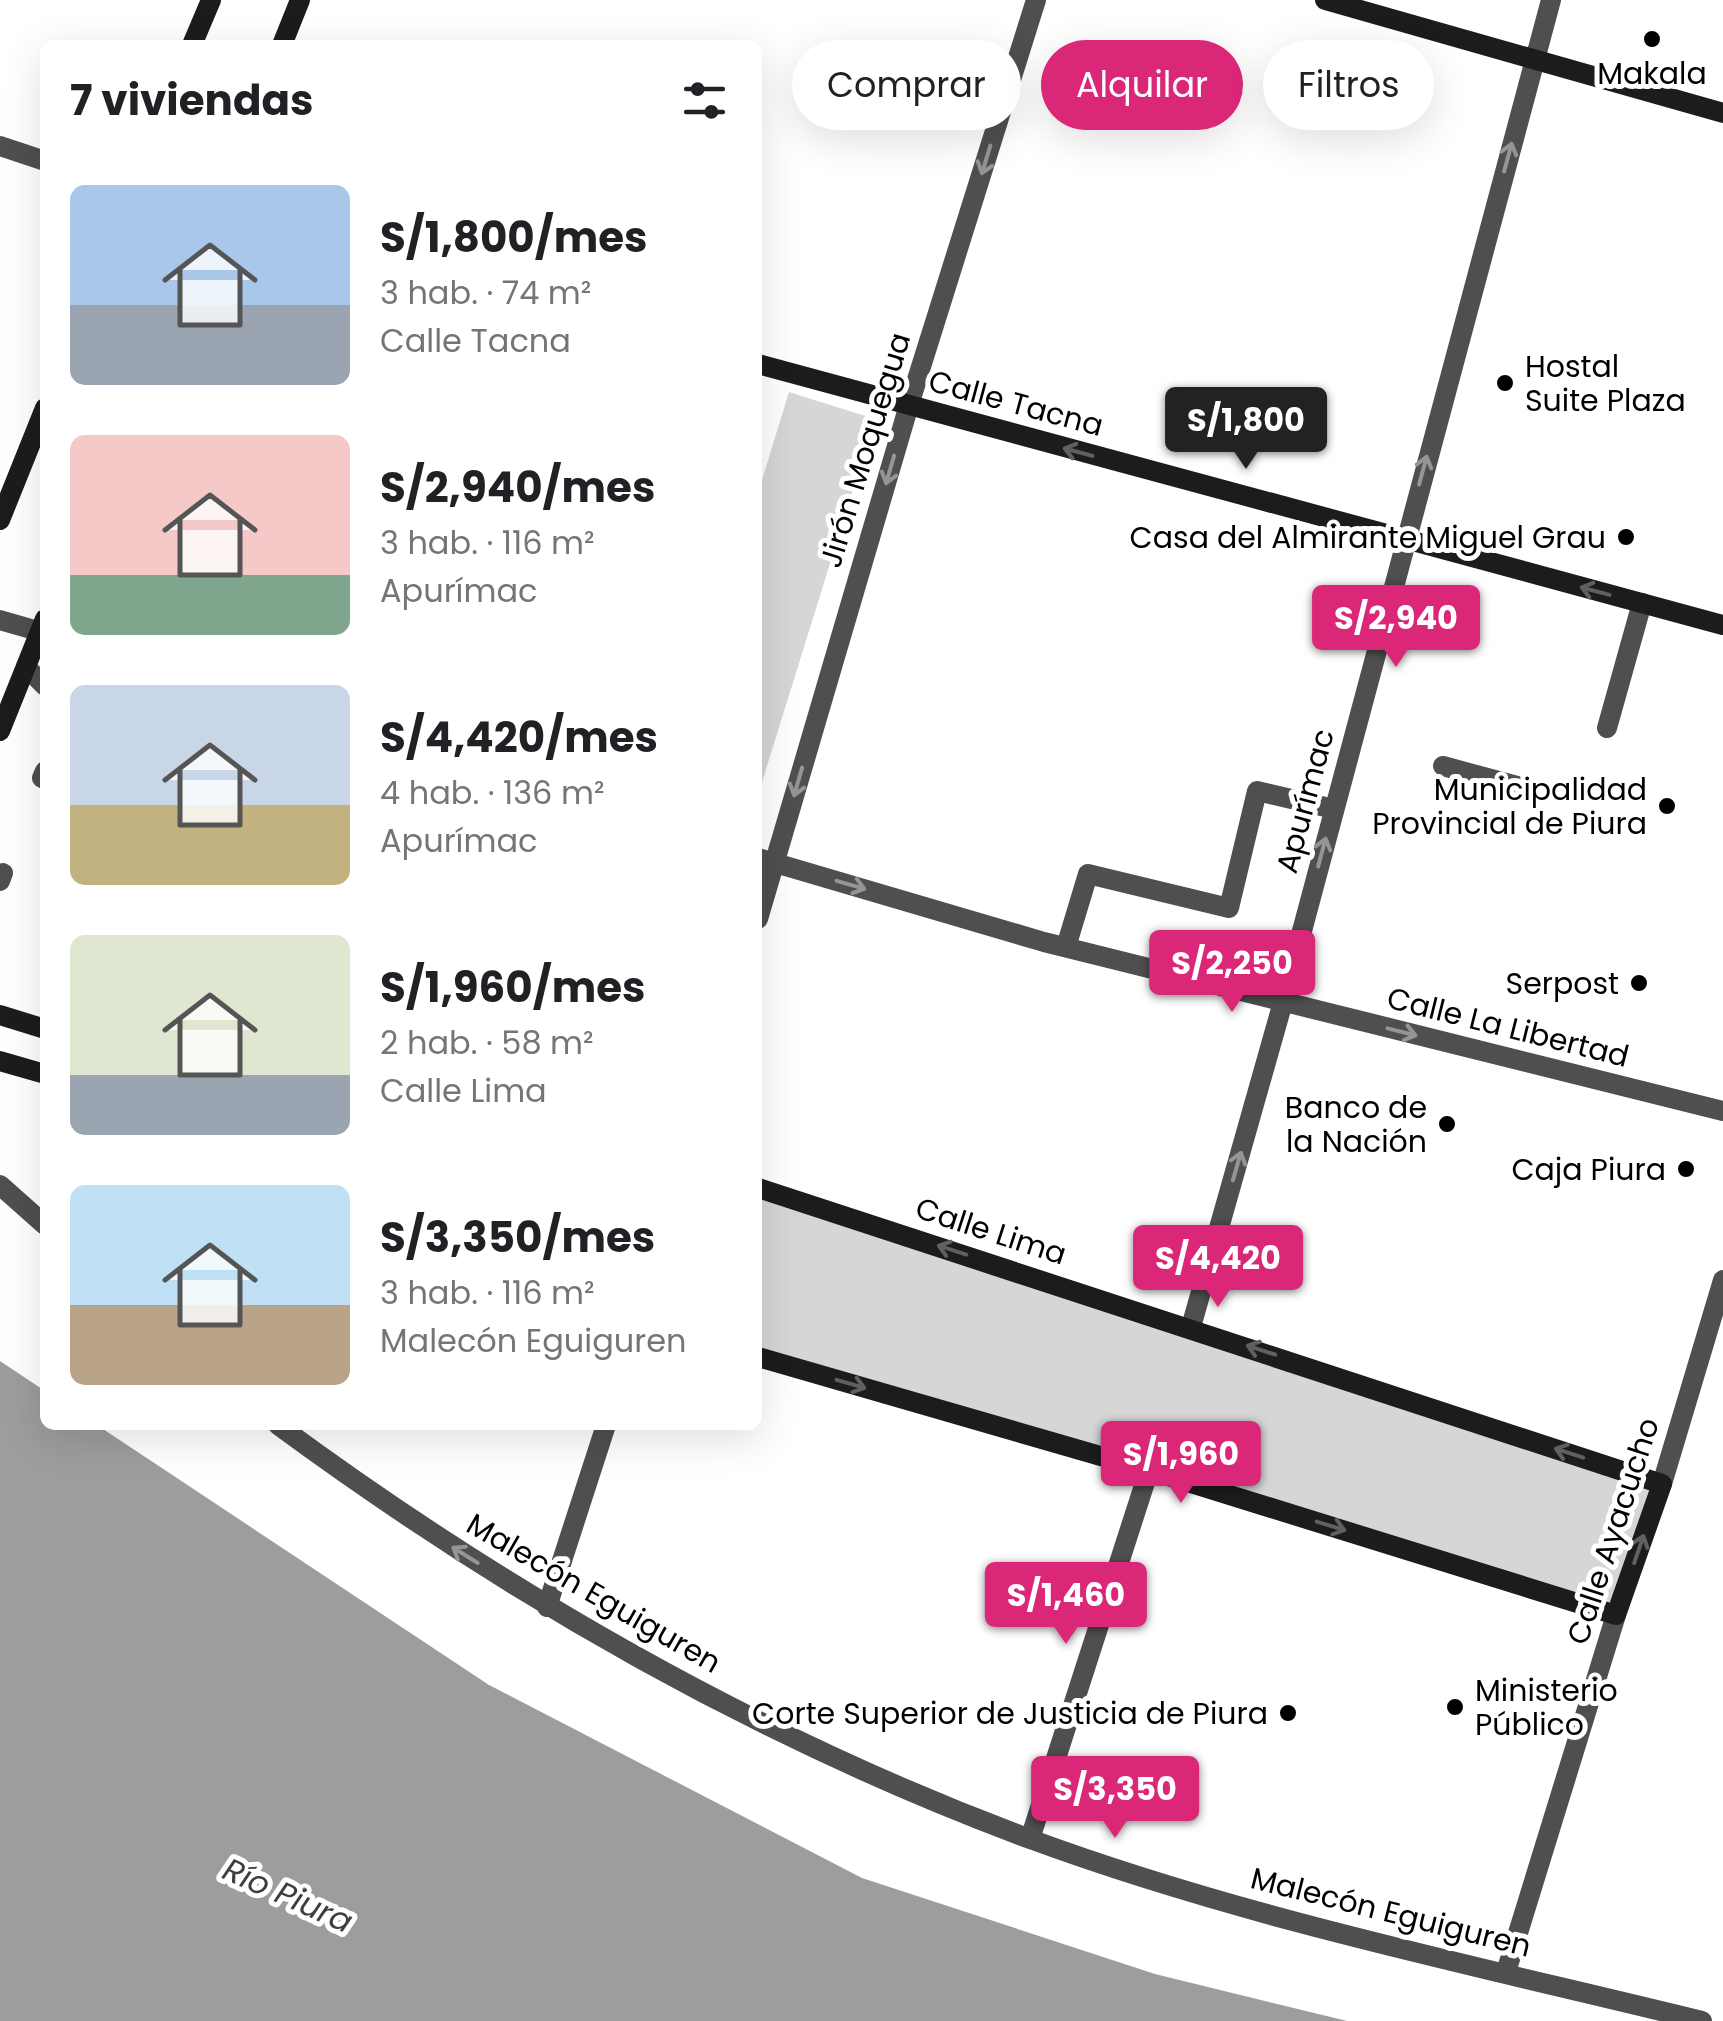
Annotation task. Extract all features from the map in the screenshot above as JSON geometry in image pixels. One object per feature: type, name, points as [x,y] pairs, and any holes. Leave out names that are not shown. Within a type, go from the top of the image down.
[{"type":"street","points":[[194,40],[210,0]]},
{"type":"street","points":[[284,40],[300,0]]},
{"type":"street","name":"Jirón Moquegua","points":[[762,889],[766,860],[1036,0]]},
{"type":"street","points":[[1326,0],[1723,114]]},
{"type":"street","name":"Apurímac","points":[[1191,1327],[1283,1002],[1551,0]]},
{"type":"street","points":[[0,146],[40,159]]},
{"type":"street","name":"Calle Tacna","points":[[762,365],[1403,542],[1723,624]]},
{"type":"street","points":[[0,520],[40,420]]},
{"type":"street","points":[[1606,728],[1642,604]]},
{"type":"street","points":[[0,620],[40,627]]},
{"type":"street","points":[[0,731],[40,634]]},
{"type":"street","points":[[26,667],[40,681]]},
{"type":"street","points":[[1443,766],[1517,786]]},
{"type":"street","points":[[1066,947],[1088,874],[1229,908],[1257,791],[1334,809]]},
{"type":"street","name":"Calle La Libertad","points":[[766,860],[1066,947],[1723,1111]]},
{"type":"street","points":[[0,1015],[40,1027]]},
{"type":"street","points":[[0,1061],[40,1073]]},
{"type":"street","points":[[0,1184],[40,1220]]},
{"type":"street","name":"Calle Lima","points":[[762,1189],[1662,1484]]},
{"type":"street","name":"Calle Ayacucho","points":[[1506,1972],[1723,1280]]},
{"type":"street","points":[[762,1358],[1149,1470],[1616,1615]]},
{"type":"street","name":"Malecón Eguiguren","points":[[285,1430],[394,1510],[548,1607],[817,1752],[1030,1839],[1187,1891],[1702,2021]]},
{"type":"street","points":[[548,1607],[604,1430]]},
{"type":"street","points":[[1030,1839],[1149,1470]]},
{"type":"shaded area","points":[[789,392],[875,419],[762,782],[762,480]]},
{"type":"shaded area","points":[[762,1189],[1662,1484],[1616,1615],[762,1358]]},
{"type":"water","name":"Río Piura","points":[[0,1361],[40,1388],[40,1430],[105,1430],[489,1685],[862,1878],[1155,1974],[1347,2021],[0,2021]]},
{"type":"place","name":"Makala","points":[[1652,39]]},
{"type":"place","name":"Hostal Suite Plaza","points":[[1505,383]]},
{"type":"place","name":"Casa del Almirante Miguel Grau","points":[[1626,537]]},
{"type":"place","name":"Municipalidad Provincial de Piura","points":[[1667,806]]},
{"type":"place","name":"Serpost","points":[[1639,983]]},
{"type":"place","name":"Banco de la Nación","points":[[1447,1124]]},
{"type":"place","name":"Caja Piura","points":[[1686,1169]]},
{"type":"place","name":"Ministerio Público","points":[[1455,1707]]},
{"type":"place","name":"Corte Superior de Justicia de Piura","points":[[1288,1713]]}]
